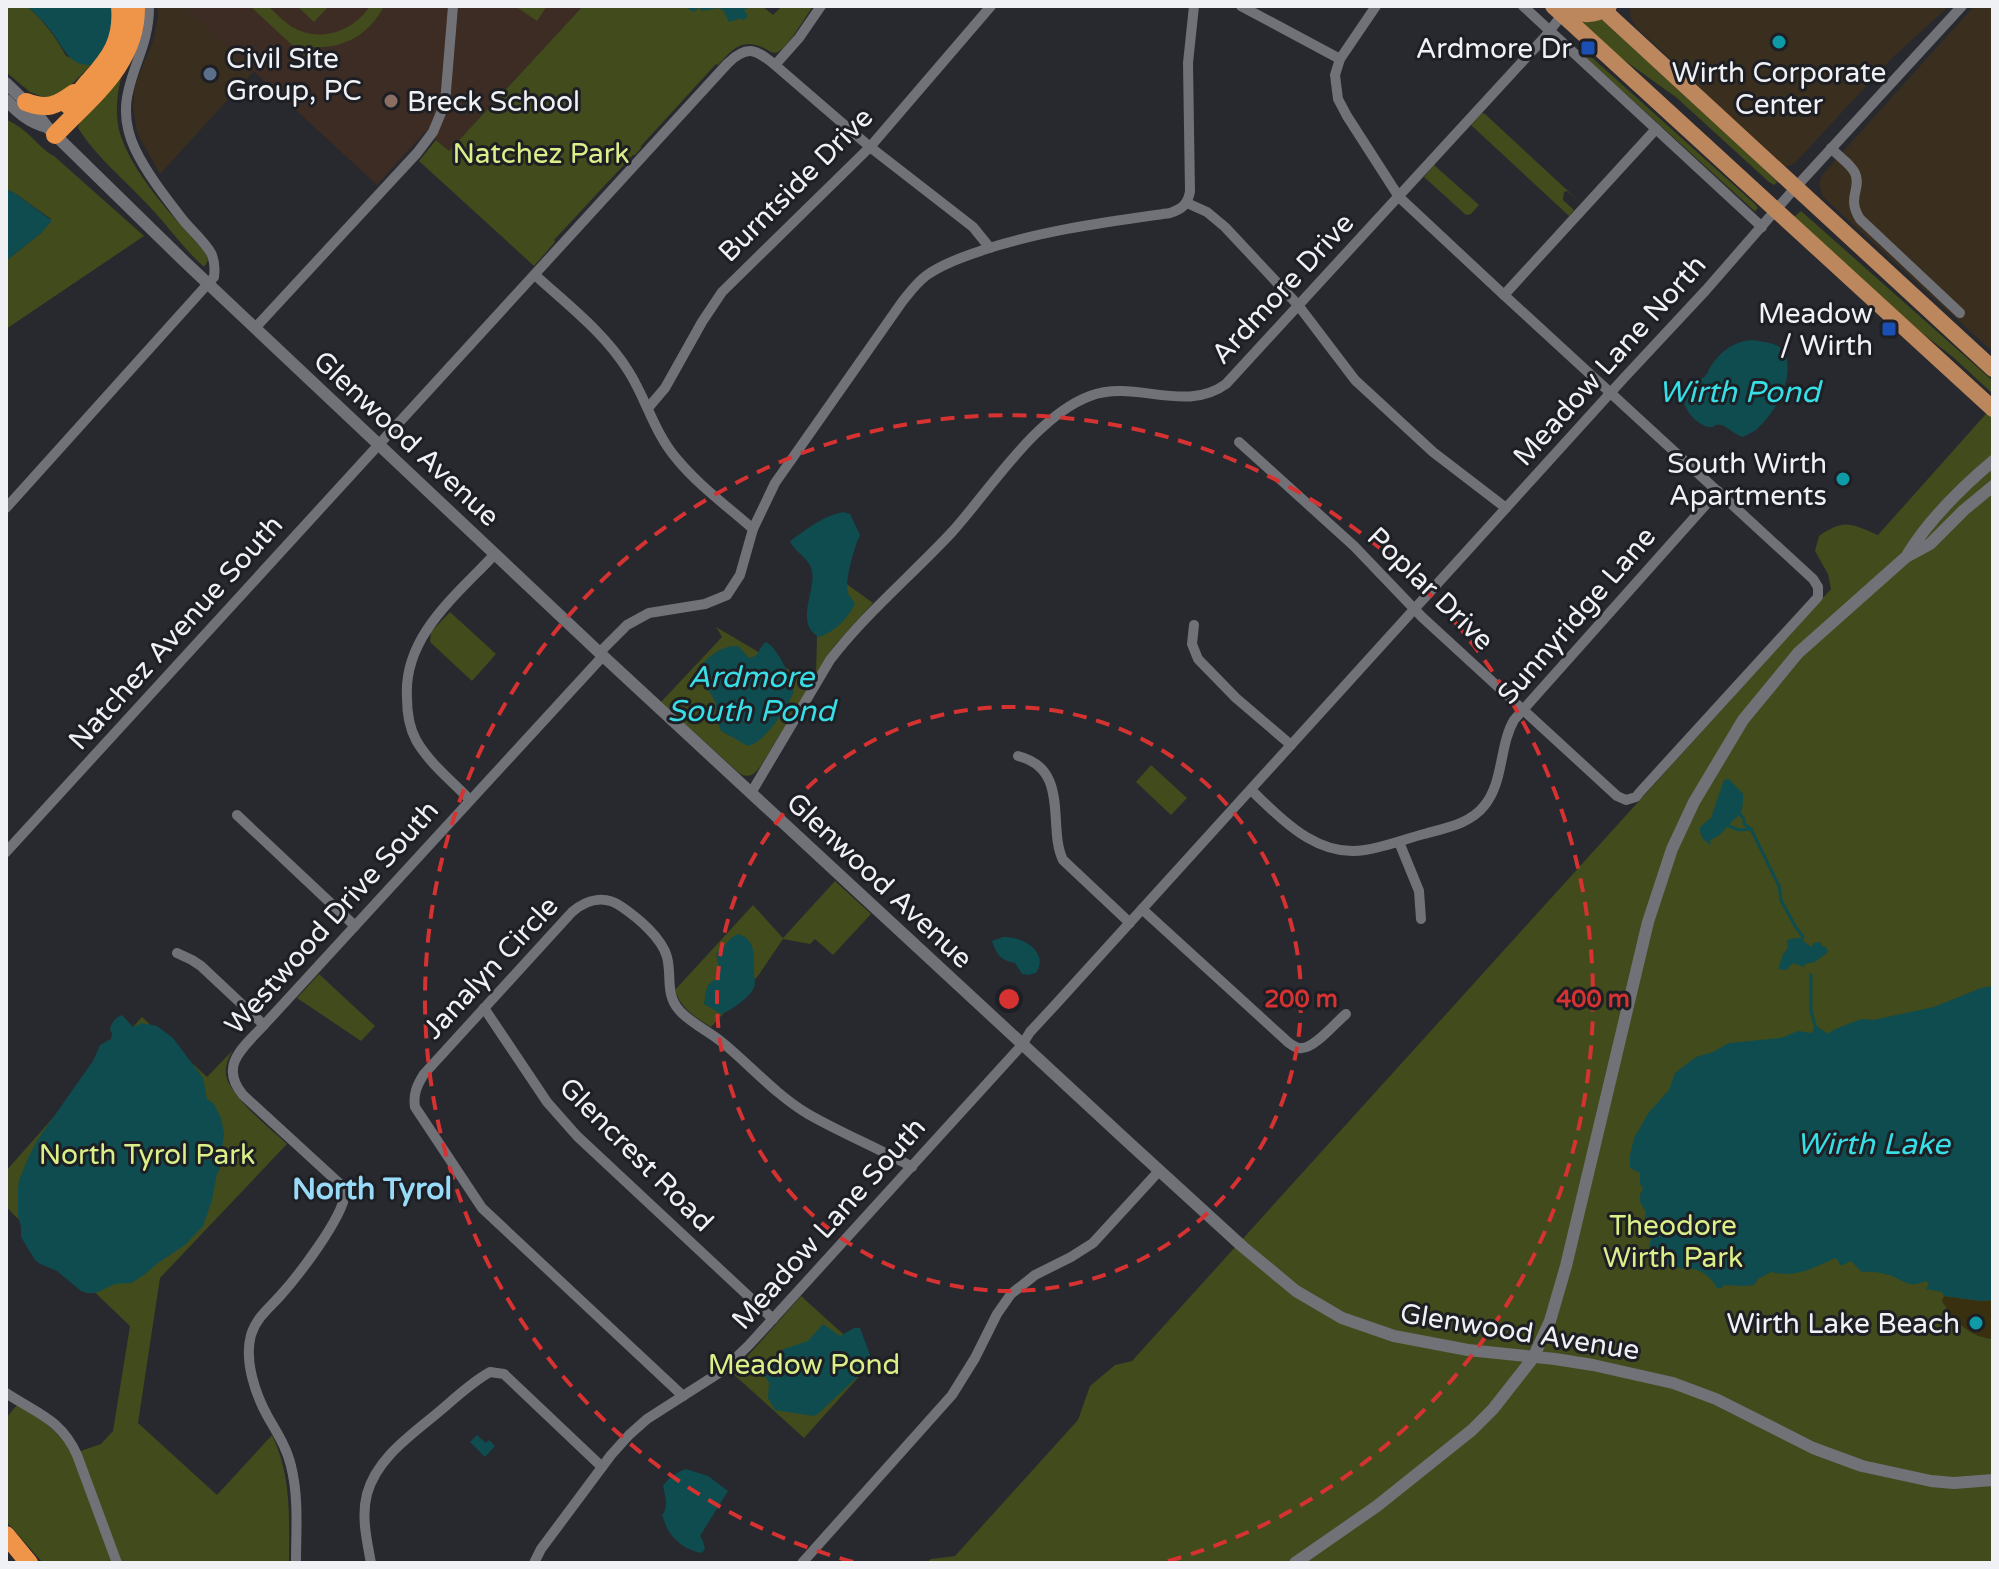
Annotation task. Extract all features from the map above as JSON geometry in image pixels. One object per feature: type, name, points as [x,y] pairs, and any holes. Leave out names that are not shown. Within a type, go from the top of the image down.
[{"type":"highway","points":[[51,131],[62,112],[101,68],[116,44],[121,27],[120,6]]},
{"type":"highway","points":[[26,102],[62,112],[106,82],[123,62],[133,36],[136,6]]},
{"type":"highway","points":[[6,1535],[27,1563]]},
{"type":"highway","points":[[6,1544],[27,1563]]},
{"type":"main road","points":[[1560,9],[1589,15],[1604,7],[1993,369]]},
{"type":"main road","points":[[1560,9],[1776,212],[1993,409]]},
{"type":"street","points":[[6,508],[214,277],[210,252],[151,176],[133,144],[126,121],[127,91],[147,38],[149,6]]},
{"type":"street","points":[[255,328],[433,132],[445,103],[453,6]]},
{"type":"street","points":[[821,6],[775,65],[870,147],[973,227],[990,248]]},
{"type":"street","name":"Burntside Drive","points":[[648,408],[665,388],[722,292],[870,147],[991,6]]},
{"type":"street","points":[[535,275],[611,347],[629,371],[674,457],[753,529],[775,483],[914,287],[934,270],[1023,238],[1170,213],[1187,203],[1190,192],[1188,63],[1194,6]]},
{"type":"street","points":[[1241,6],[1340,59]]},
{"type":"street","points":[[1376,6],[1340,59],[1335,75],[1336,89],[1341,106],[1399,197],[1718,491]]},
{"type":"street","points":[[1523,6],[1762,227]]},
{"type":"street","name":"Meadow Lane North","points":[[1130,923],[1962,6]]},
{"type":"street","name":"Ardmore Drive","points":[[751,793],[841,645],[952,532],[1045,426],[1064,409],[1105,392],[1201,397],[1233,378],[1550,31],[1560,9]]},
{"type":"street","name":"Natchez Avenue South","points":[[6,852],[737,55],[751,50],[775,65]]},
{"type":"street","name":"Glenwood Avenue","points":[[6,83],[209,285],[601,655],[1159,1171],[1296,1291],[1326,1310],[1394,1336],[1435,1346],[1555,1359],[1631,1373],[1696,1390],[1813,1448],[1862,1466],[1931,1481],[1993,1480]]},
{"type":"street","name":"Glenwood Avenue","points":[[6,100],[28,119],[51,131]]},
{"type":"street","points":[[1504,295],[1656,129]]},
{"type":"street","points":[[1831,148],[1855,173],[1857,186],[1853,201],[1860,219],[1960,313]]},
{"type":"street","points":[[1187,203],[1215,217],[1298,305],[1355,380],[1433,452],[1506,508]]},
{"type":"street","name":"Poplar Drive","points":[[1239,442],[1354,546],[1415,609],[1617,796],[1626,800],[1636,797],[1818,597],[1818,587],[1813,579],[1718,491]]},
{"type":"street","points":[[1906,557],[1920,534],[1942,509],[1993,461]]},
{"type":"street","points":[[1295,1563],[1377,1506],[1472,1430],[1493,1409],[1533,1358],[1550,1321],[1566,1266],[1638,959],[1659,885],[1694,802],[1743,720],[1798,653],[1906,557],[1930,544],[1993,486]]},
{"type":"street","name":"Sunnyridge Lane","points":[[1251,790],[1301,835],[1339,851],[1362,851],[1468,820],[1487,802],[1510,727],[1523,709],[1718,491]]},
{"type":"street","name":"Westwood Drive South","points":[[296,1563],[293,1475],[285,1448],[260,1401],[250,1362],[250,1343],[256,1322],[296,1278],[319,1245],[345,1194],[340,1184],[243,1095],[234,1081],[232,1067],[237,1055],[627,625],[649,613],[705,604],[727,595],[740,575],[753,529]]},
{"type":"street","points":[[470,800],[432,761],[416,739],[408,717],[407,678],[413,655],[425,631],[495,554]]},
{"type":"street","points":[[1194,625],[1192,644],[1198,659],[1236,698],[1291,745]]},
{"type":"street","points":[[1018,756],[1032,761],[1050,785],[1055,801],[1059,853],[1063,860],[1130,923],[1030,1032],[1022,1045]]},
{"type":"street","points":[[237,815],[355,926]]},
{"type":"street","points":[[1399,842],[1419,891],[1421,919]]},
{"type":"street","name":"Janalyn Circle","points":[[683,1396],[482,1208],[415,1107],[416,1089],[424,1074],[572,912],[595,900],[614,902],[642,925],[663,949],[670,995],[684,1015],[722,1042],[806,1113],[912,1167]]},
{"type":"street","points":[[1142,909],[1296,1047],[1312,1045],[1346,1014]]},
{"type":"street","points":[[177,953],[201,966],[264,1025]]},
{"type":"street","name":"Glencrest Road","points":[[484,1008],[547,1102],[577,1136],[773,1319]]},
{"type":"street","name":"Meadow Lane South","points":[[534,1563],[541,1549],[620,1444],[637,1426],[722,1371],[1022,1045]]},
{"type":"street","points":[[802,1563],[952,1395],[1011,1294],[1035,1275],[1093,1243],[1159,1171]]},
{"type":"street","points":[[371,1563],[365,1505],[378,1471],[397,1447],[490,1372],[504,1374],[602,1467]]},
{"type":"street","points":[[6,1393],[54,1422],[69,1438],[117,1563]]},
{"type":"shaded area","points":[[157,6],[183,6],[254,71],[160,174],[137,133],[133,106],[135,85],[153,41]]},
{"type":"shaded area","name":"Breck School","points":[[183,6],[583,6],[449,151],[426,131],[377,185]]},
{"type":"shaded area","points":[[1629,6],[1949,6],[1892,58],[1797,161],[1782,166],[1636,27]]},
{"type":"shaded area","points":[[1974,6],[1993,6],[1993,352],[1823,197],[1819,184],[1822,175]]},
{"type":"green space","points":[[6,6],[27,6],[49,29],[66,56],[91,65],[61,95],[51,100],[30,92],[6,72]]},
{"type":"green space","points":[[250,6],[268,6],[292,27],[303,32],[325,34],[355,22],[370,6],[384,6],[364,32],[335,45],[313,47],[315,50],[307,59]]},
{"type":"green space","points":[[297,6],[329,6],[314,22]]},
{"type":"green space","points":[[515,6],[547,6],[537,21]]},
{"type":"green space","name":"Natchez Park","points":[[583,6],[762,6],[773,15],[782,6],[813,6],[792,38],[778,52],[745,44],[716,64],[554,240],[534,266],[419,161],[436,140],[449,151]]},
{"type":"green space","points":[[1601,19],[1777,182],[1774,185],[1769,182],[1677,98],[1617,55],[1580,22]]},
{"type":"green space","points":[[1588,54],[1755,204],[1758,208],[1755,211],[1760,216],[1585,57]]},
{"type":"green space","points":[[122,74],[117,116],[125,146],[155,195],[205,252],[208,260],[205,266],[102,159],[78,128],[80,121]]},
{"type":"green space","points":[[1482,113],[1580,202],[1567,191],[1564,192],[1563,200],[1574,210],[1569,216],[1471,125]]},
{"type":"green space","points":[[6,119],[54,156],[144,236],[6,329],[6,261],[41,233],[51,219],[6,189]]},
{"type":"green space","points":[[1434,165],[1479,205],[1471,214],[1466,215],[1424,177]]},
{"type":"green space","points":[[1801,211],[1993,381],[1993,394],[1953,357],[1905,320],[1794,217]]},
{"type":"green space","name":"Theodore Wirth Park","points":[[1993,406],[1993,1563],[926,1563],[931,1559],[955,1556],[1078,1420],[1090,1386],[1115,1365],[1132,1361],[1831,589],[1828,574],[1815,551],[1819,536],[1842,525],[1878,535]]},
{"type":"green space","points":[[819,564],[873,603],[835,645],[816,674]]},
{"type":"green space","points":[[450,612],[496,654],[472,681],[430,642],[431,632]]},
{"type":"green space","points":[[716,627],[811,683],[762,764],[750,776],[739,773],[661,702],[722,637]]},
{"type":"green space","points":[[1151,765],[1187,798],[1171,815],[1136,782]]},
{"type":"green space","points":[[835,881],[871,914],[833,955],[815,939],[810,944],[783,939],[758,976],[711,1027],[685,1007],[675,990],[753,905],[783,938]]},
{"type":"green space","points":[[319,974],[375,1026],[361,1041],[297,998]]},
{"type":"green space","name":"North Tyrol Park","points":[[142,1017],[207,1077],[233,1050],[226,1074],[234,1092],[287,1144],[160,1278],[138,1423],[217,1495],[272,1435],[286,1482],[289,1563],[43,1563],[6,1521],[6,1418],[17,1405],[54,1431],[72,1454],[101,1444],[113,1431],[130,1326],[6,1206],[6,1171]]},
{"type":"green space","name":"Meadow Pond","points":[[801,1296],[873,1361],[804,1438],[731,1372]]},
{"type":"sand","name":"Wirth Lake Beach","points":[[1944,1296],[1993,1300],[1993,1339],[1976,1335],[1963,1326],[1942,1301]]},
{"type":"water","points":[[27,6],[133,6],[133,23],[91,65],[84,65],[68,56],[48,27]]},
{"type":"water","points":[[683,6],[752,6],[744,10],[748,16],[743,21],[742,18],[729,22],[723,10],[718,8],[702,11],[699,7],[694,12]]},
{"type":"water","points":[[6,189],[51,222],[6,261]]},
{"type":"water","name":"Wirth Pond","points":[[1752,340],[1776,345],[1787,354],[1787,378],[1776,405],[1757,429],[1743,437],[1723,426],[1708,427],[1699,423],[1685,404],[1685,394],[1706,375],[1724,351],[1739,342]]},
{"type":"water","points":[[843,512],[850,514],[860,535],[847,581],[848,593],[855,603],[840,624],[819,637],[808,624],[807,616],[811,566],[790,541],[822,520]]},
{"type":"water","name":"Ardmore South Pond","points":[[766,642],[780,657],[794,692],[768,731],[748,746],[721,731],[716,703],[697,671],[720,650],[738,646],[749,658],[755,656]]},
{"type":"water","points":[[1729,779],[1743,794],[1741,811],[1721,834],[1710,840],[1711,845],[1702,838],[1700,827],[1711,818],[1724,780]]},
{"type":"water","points":[[739,934],[749,941],[753,950],[755,982],[750,994],[721,1014],[704,1004],[706,992],[720,972],[716,954]]},
{"type":"water","points":[[1003,937],[1025,942],[1037,952],[1039,965],[1036,973],[1022,974],[1015,963],[1000,956],[992,941]]},
{"type":"water","points":[[1796,938],[1811,947],[1820,942],[1828,952],[1804,967],[1793,963],[1786,970],[1778,969],[1788,948],[1787,940]]},
{"type":"water","name":"Wirth Lake","points":[[1993,986],[1993,1300],[1944,1296],[1942,1292],[1926,1289],[1929,1283],[1926,1281],[1911,1284],[1886,1274],[1862,1272],[1851,1261],[1841,1266],[1836,1258],[1797,1273],[1771,1272],[1754,1285],[1724,1285],[1717,1288],[1700,1271],[1670,1266],[1652,1253],[1649,1247],[1653,1230],[1640,1201],[1643,1189],[1640,1173],[1630,1168],[1630,1155],[1634,1138],[1649,1112],[1669,1090],[1675,1073],[1696,1057],[1729,1043],[1781,1038],[1798,1031],[1812,1033],[1815,1025],[1828,1034],[1861,1019],[1873,1020],[1934,1007]]},
{"type":"water","points":[[122,1015],[133,1027],[142,1023],[157,1026],[173,1038],[203,1078],[207,1099],[214,1104],[221,1118],[224,1133],[220,1168],[203,1226],[185,1245],[131,1283],[115,1284],[96,1293],[87,1293],[57,1271],[35,1260],[21,1237],[19,1180],[38,1139],[93,1061],[100,1045],[111,1039],[111,1025]]},
{"type":"water","name":"Meadow Pond","points":[[823,1324],[840,1336],[860,1328],[870,1355],[870,1365],[818,1414],[813,1416],[775,1410],[768,1398],[769,1383],[764,1370],[784,1349],[808,1341]]},
{"type":"water","points":[[477,1435],[495,1446],[485,1457],[470,1442]]},
{"type":"water","points":[[686,1469],[708,1476],[728,1491],[700,1536],[705,1549],[702,1553],[677,1541],[662,1515],[666,1505],[663,1486],[667,1480]]},
{"type":"waterway","points":[[1740,814],[1744,824],[1751,829]]},
{"type":"waterway","points":[[1729,826],[1739,830],[1751,829],[1779,886],[1781,900],[1803,937],[1801,939]]},
{"type":"waterway","points":[[1811,975],[1811,1011],[1815,1025]]},
{"type":"place","name":"Wirth Corporate Center","points":[[1779,42]]},
{"type":"place","name":"Ardmore Dr","points":[[1588,48]]},
{"type":"place","name":"Civil Site Group, PC","points":[[210,74]]},
{"type":"place","name":"Breck School","points":[[391,101]]},
{"type":"place","name":"Meadow / Wirth","points":[[1889,329]]},
{"type":"place","name":"South Wirth Apartments","points":[[1843,479]]},
{"type":"place","name":"Wirth Lake Beach","points":[[1976,1323]]},
{"type":"district","name":"North Tyrol","points":[[372,1189]]}]
